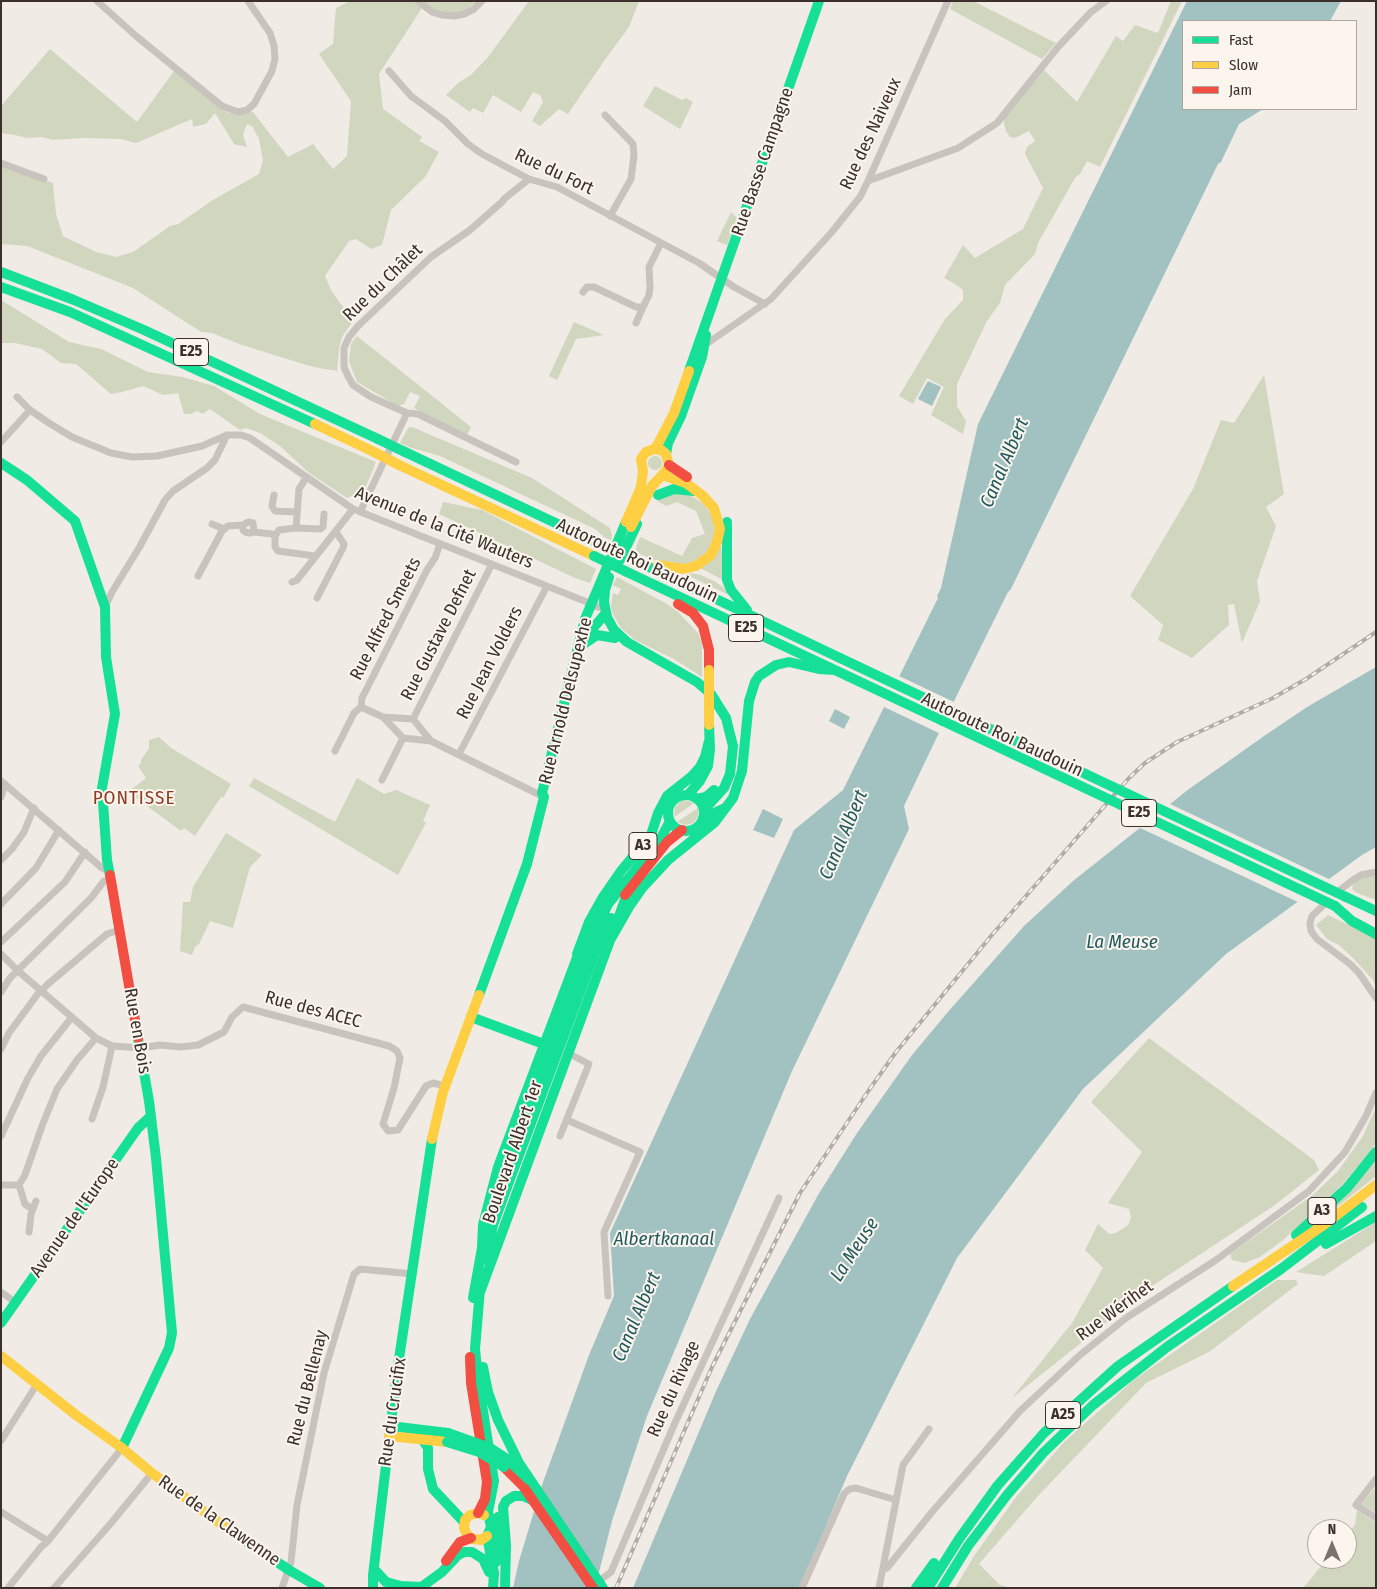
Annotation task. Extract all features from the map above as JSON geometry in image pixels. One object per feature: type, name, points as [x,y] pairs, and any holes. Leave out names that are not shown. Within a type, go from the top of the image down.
[{"type":"main road","name":"Rue Basse Campagne","points":[[601,610],[605,574],[641,487],[643,455],[654,449],[674,413],[819,1]]},
{"type":"main road","name":"Autoroute Roi Baudouin","points":[[1,272],[144,330],[750,614],[1376,911]]},
{"type":"main road","name":"Autoroute Roi Baudouin","points":[[1,286],[70,312],[140,343],[1376,925]]},
{"type":"main road","name":"Rue Basse Campagne","points":[[666,454],[668,443],[685,405],[702,357],[707,322]]},
{"type":"main road","points":[[654,449],[661,450],[666,454],[669,465],[708,490],[721,506],[726,518],[729,586],[750,614]]},
{"type":"main road","name":"Rue en Bois","points":[[1,463],[27,480],[75,521],[107,593],[105,607],[106,656],[115,714],[102,788],[107,860],[141,1048],[151,1116],[172,1333],[169,1348],[122,1448]]},
{"type":"main road","points":[[664,662],[624,634],[614,620],[609,604],[609,594],[611,580],[652,486],[669,465]]},
{"type":"main road","points":[[632,559],[646,560],[674,569],[690,568],[706,560],[711,555],[718,542],[720,529],[714,508],[703,496],[686,483],[674,478],[650,476],[643,471]]},
{"type":"main road","points":[[601,610],[606,584],[638,518],[647,505],[658,495],[668,490],[690,490],[703,496]]},
{"type":"main road","name":"A3","points":[[656,586],[659,593],[686,608],[699,619],[707,637],[710,756],[706,770],[692,797]]},
{"type":"main road","name":"Boulevard Albert 1er","points":[[493,1588],[492,1573],[479,1538],[465,1532],[464,1524],[467,1517],[475,1513],[484,1502],[487,1489],[471,1383],[469,1340],[474,1288],[482,1246],[581,955],[608,904],[661,838],[670,821],[668,812],[671,803],[678,797],[706,797],[721,780],[725,769],[726,744],[719,717],[711,704],[694,687],[622,644],[610,632],[601,610]]},
{"type":"main road","name":"Boulevard Albert 1er","points":[[479,1538],[491,1527],[489,1508],[494,1485],[477,1372],[476,1322],[479,1295],[491,1233],[503,1186],[596,950],[611,919],[629,889],[667,842],[682,830],[694,829],[700,824],[710,802],[724,788],[730,774],[733,753],[730,728],[721,709],[706,690],[697,682],[620,636],[601,610]]},
{"type":"main road","name":"Rue Arnold Delsupexhe","points":[[445,1086],[527,864],[544,797],[547,794],[584,644],[601,610]]},
{"type":"main road","name":"Rue Arnold Delsupexhe","points":[[544,797],[542,793],[583,626],[601,610]]},
{"type":"main road","points":[[584,644],[602,635],[615,638]]},
{"type":"main road","name":"A3","points":[[609,942],[628,907],[643,887],[668,860],[715,822],[734,795],[742,771],[749,701],[759,676],[768,668],[789,662],[818,669],[835,670]]},
{"type":"main road","name":"A3","points":[[581,955],[586,928],[603,897],[621,871],[651,835],[664,800],[700,767],[709,741]]},
{"type":"main road","points":[[692,797],[700,802],[704,814],[716,813],[727,807]]},
{"type":"main road","points":[[670,821],[675,827],[682,830]]},
{"type":"main road","points":[[479,1295],[629,889]]},
{"type":"main road","points":[[1346,897],[1376,905]]},
{"type":"main road","points":[[1335,906],[1352,921],[1376,934]]},
{"type":"main road","points":[[482,1246],[483,1225],[492,1185],[544,1044],[581,955]]},
{"type":"main road","points":[[471,1017],[568,1053]]},
{"type":"main road","name":"Rue du Crucifix","points":[[373,1588],[390,1431],[412,1274],[432,1140],[445,1086]]},
{"type":"main road","name":"Avenue de l'Europe","points":[[1,1323],[138,1128],[151,1116]]},
{"type":"main road","name":"A3","points":[[1264,1266],[1347,1188],[1376,1152]]},
{"type":"main road","name":"A25","points":[[928,1588],[945,1559],[978,1512],[1033,1445],[1102,1380],[1147,1345],[1344,1211],[1376,1185]]},
{"type":"main road","name":"A25","points":[[942,1588],[979,1531],[1012,1489],[1044,1453],[1094,1405],[1167,1347],[1282,1268],[1376,1196]]},
{"type":"main road","name":"A3","points":[[1282,1268],[1376,1216]]},
{"type":"main road","points":[[476,1322],[484,1373],[498,1420],[528,1480],[597,1586]]},
{"type":"main road","name":"Rue de la Clawenne","points":[[1,1356],[218,1522],[289,1570],[320,1588]]},
{"type":"main road","points":[[390,1431],[421,1438],[474,1440],[490,1448],[511,1463],[528,1480]]},
{"type":"main road","points":[[390,1431],[446,1439],[479,1452],[499,1463],[516,1477],[597,1586]]},
{"type":"main road","points":[[421,1438],[429,1452],[428,1466],[433,1489],[464,1524],[451,1545],[447,1559]]},
{"type":"main road","points":[[429,1452],[434,1446],[446,1439]]},
{"type":"main road","points":[[430,1476],[441,1492],[475,1513],[484,1515],[489,1519]]},
{"type":"main road","points":[[492,1573],[498,1530],[494,1485]]},
{"type":"main road","points":[[505,1584],[506,1545],[503,1507],[506,1501],[514,1496],[523,1496],[533,1501]]},
{"type":"main road","name":"A25","points":[[916,1588],[959,1529],[978,1512]]},
{"type":"main road","name":"A25","points":[[952,1588],[970,1554],[979,1531]]},
{"type":"main road","points":[[438,1574],[460,1542],[479,1538]]},
{"type":"main road","points":[[374,1569],[386,1582],[420,1588],[456,1557],[466,1552],[475,1553],[492,1573]]},
{"type":"main road","points":[[374,1569],[378,1582],[384,1588]]},
{"type":"main road","name":"Boulevard Albert 1er","points":[[488,1588],[492,1573]]},
{"type":"street","points":[[97,1],[136,36],[222,106],[238,112],[247,110],[254,104],[272,71],[276,59],[270,33],[248,1]]},
{"type":"street","points":[[418,1],[432,12],[454,16],[469,11],[482,1]]},
{"type":"street","name":"Rue des Naiveux","points":[[705,345],[765,304],[831,233],[860,197],[948,1]]},
{"type":"street","points":[[868,181],[958,148],[997,123],[1026,84],[1058,47],[1080,23],[1106,1]]},
{"type":"street","name":"Rue du Fort","points":[[389,71],[411,96],[446,122],[468,144],[529,179],[557,187],[704,266],[722,279]]},
{"type":"street","points":[[605,115],[633,144],[634,155],[631,179],[610,216]]},
{"type":"street","points":[[1,163],[44,180]]},
{"type":"street","name":"Rue du Châlet","points":[[516,462],[418,414],[407,413],[371,397],[353,385],[348,376],[344,367],[344,348],[349,337],[358,326],[431,257],[470,230],[529,179]]},
{"type":"street","points":[[636,322],[649,295],[649,267],[661,243]]},
{"type":"street","points":[[722,279],[765,304]]},
{"type":"street","points":[[583,292],[587,287],[594,287],[636,307],[643,308]]},
{"type":"street","points":[[17,396],[30,410],[72,437],[111,454],[132,457],[157,456],[202,446],[227,435]]},
{"type":"street","points":[[1,442],[30,410]]},
{"type":"street","points":[[292,582],[297,580],[315,556],[357,510],[407,413]]},
{"type":"street","points":[[107,593],[165,500],[173,491],[207,468],[215,460],[227,435]]},
{"type":"street","name":"Avenue de la Cité Wauters","points":[[227,435],[240,435],[250,438],[306,478],[357,510],[547,586],[601,610]]},
{"type":"street","points":[[296,528],[299,489],[306,478]]},
{"type":"street","points":[[274,495],[272,506],[275,511],[297,512]]},
{"type":"street","points":[[315,556],[278,551],[275,547],[275,536],[278,530],[296,528],[320,529],[323,527],[324,514]]},
{"type":"street","points":[[212,524],[224,529]]},
{"type":"street","points":[[198,576],[224,529],[228,526],[243,525],[245,532],[272,534],[275,536]]},
{"type":"street","points":[[317,598],[344,548],[344,544],[336,532]]},
{"type":"street","name":"Rue Alfred Smeets","points":[[335,752],[354,713],[361,708],[362,698],[427,570],[431,566],[440,544]]},
{"type":"street","name":"Rue Gustave Defnet","points":[[412,719],[492,564]]},
{"type":"street","name":"Rue Jean Volders","points":[[460,754],[547,586]]},
{"type":"street","points":[[361,708],[383,717],[412,719],[431,741]]},
{"type":"street","points":[[383,717],[403,738],[431,741],[544,797]]},
{"type":"street","points":[[382,780],[403,738]]},
{"type":"street","points":[[1,797],[3,782]]},
{"type":"street","points":[[1,992],[17,970],[91,898],[109,875],[3,782]]},
{"type":"street","points":[[1,860],[12,849],[24,832],[34,808]]},
{"type":"street","points":[[1,904],[36,868],[59,830]]},
{"type":"street","points":[[86,853],[98,861],[107,860]]},
{"type":"street","points":[[1,942],[65,882],[86,853]]},
{"type":"street","points":[[1376,872],[1361,875],[1346,884],[1315,912],[1310,924],[1314,935],[1350,964],[1366,982],[1376,998]]},
{"type":"street","points":[[1,1049],[9,1033],[41,991],[63,970],[107,934],[119,930]]},
{"type":"street","points":[[1,954],[96,1038],[112,1046],[141,1048]]},
{"type":"street","name":"Rue des ACEC","points":[[141,1048],[160,1045],[180,1047],[198,1045],[224,1032],[232,1017],[243,1007],[389,1046],[397,1051],[400,1058],[394,1088],[383,1124],[388,1131],[398,1130],[426,1086],[433,1083],[445,1086]]},
{"type":"street","points":[[1,1136],[28,1078],[41,1056],[72,1017]]},
{"type":"street","points":[[29,1232],[34,1204],[29,1207],[25,1204],[19,1185],[25,1175],[57,1089],[77,1060],[96,1038]]},
{"type":"street","points":[[92,1119],[103,1086],[112,1046]]},
{"type":"street","points":[[560,1136],[589,1064],[568,1053]]},
{"type":"street","name":"Rue Wérihet","points":[[883,1569],[887,1568],[932,1512],[1020,1411],[1080,1355],[1126,1318],[1216,1260],[1309,1192],[1345,1152],[1366,1116],[1376,1093]]},
{"type":"street","points":[[566,1120],[640,1152],[604,1232],[608,1296]]},
{"type":"street","points":[[1,1185],[19,1185]]},
{"type":"street","name":"Rue du Rivage","points":[[597,1586],[608,1575],[615,1563],[674,1425],[778,1198]]},
{"type":"street","name":"Rue du Bellenay","points":[[282,1588],[289,1570],[302,1473],[324,1373],[354,1274],[360,1269],[412,1274]]},
{"type":"street","points":[[1,1292],[15,1302]]},
{"type":"street","points":[[1,1441],[37,1384]]},
{"type":"street","points":[[879,1588],[903,1465],[929,1428]]},
{"type":"street","points":[[8,1588],[122,1448]]},
{"type":"street","points":[[54,1588],[152,1473]]},
{"type":"street","points":[[1376,1479],[1356,1505],[1376,1518]]},
{"type":"street","points":[[802,1588],[844,1494],[850,1488],[856,1488],[896,1500]]},
{"type":"street","points":[[1,1512],[48,1541]]},
{"type":"green space","points":[[350,1],[413,1],[422,8],[379,74],[383,109],[422,137],[419,141],[439,152],[425,177],[391,210],[382,245],[371,249],[356,239],[349,241],[325,276],[331,290],[353,321],[342,337],[337,371],[313,367],[242,345],[212,333],[201,332],[133,288],[27,246],[1,244],[1,163],[53,183],[56,214],[63,236],[96,252],[116,257],[133,252],[170,226],[178,224],[213,200],[259,174],[263,160],[259,139],[252,126],[247,124],[243,135],[247,147],[234,144],[215,113],[206,124],[193,127],[192,119],[136,143],[121,139],[83,138],[53,140],[42,137],[27,138],[1,133],[1,106],[50,49],[137,122],[174,71],[221,109],[229,113],[239,114],[253,112],[288,157],[313,144],[333,169],[347,156],[351,101],[319,54],[333,44],[336,8]]},
{"type":"green space","points":[[420,1],[479,1],[461,12],[442,14]]},
{"type":"green space","points":[[529,1],[639,1],[629,27],[568,114],[559,109],[540,126],[532,121],[543,102],[540,95],[533,92],[521,112],[493,95],[483,113],[473,108],[470,112],[446,95],[458,83],[471,75],[488,57]]},
{"type":"green space","points":[[953,1],[973,1],[1056,43],[1042,59],[950,9]]},
{"type":"green space","points":[[1171,1],[1182,1],[1100,167],[1087,161],[1080,174],[1075,178],[1038,243],[1035,254],[1005,285],[1000,303],[987,321],[957,384],[957,406],[966,421],[963,434],[931,415],[944,387],[927,378],[913,404],[899,396],[945,319],[963,300],[963,290],[944,278],[963,245],[975,258],[1023,229],[1043,188],[1025,154],[1027,147],[1035,141],[1029,131],[1015,138],[1010,137],[1006,131],[1004,117],[1044,70],[1077,102],[1116,36],[1123,41],[1135,25],[1158,33]]},
{"type":"green space","points":[[655,86],[682,100],[686,98],[693,102],[680,129],[643,106]]},
{"type":"green space","points":[[731,212],[737,218],[727,245],[717,241]]},
{"type":"green space","points":[[1,300],[69,342],[101,349],[148,372],[182,377],[214,386],[260,414],[376,462],[364,491],[347,498],[308,472],[280,446],[260,433],[246,428],[240,430],[210,409],[203,414],[197,411],[191,414],[184,414],[178,393],[163,395],[143,386],[111,394],[76,364],[61,363],[42,349],[15,343],[1,343]]},
{"type":"green space","points":[[574,322],[604,335],[576,339],[557,380],[549,376]]},
{"type":"green space","points":[[357,336],[471,427],[467,435],[414,408],[420,396],[410,392],[404,404],[398,406],[357,382],[349,361],[351,344]]},
{"type":"green space","points":[[1264,375],[1284,494],[1266,507],[1276,526],[1257,581],[1260,601],[1242,643],[1234,604],[1228,605],[1229,625],[1192,658],[1158,640],[1163,625],[1130,596],[1193,489],[1221,420],[1234,423]]},
{"type":"green space","points":[[412,427],[532,478],[610,528],[611,540],[595,529],[440,456],[400,443],[408,428]]},
{"type":"green space","points":[[652,456],[658,456],[662,463],[658,470],[652,470],[648,466],[648,460]]},
{"type":"green space","points":[[666,493],[686,493],[703,503],[712,515],[716,533],[710,551],[691,565],[667,565],[635,552],[640,537],[682,556],[692,538],[705,534],[696,511],[677,502],[666,506],[657,501]]},
{"type":"green space","points":[[443,502],[482,510],[596,569],[590,583],[575,578],[439,514]]},
{"type":"green space","points":[[721,546],[725,581],[700,568]]},
{"type":"green space","points":[[685,574],[701,575],[716,582],[729,595]]},
{"type":"green space","points":[[617,577],[667,604],[678,612],[698,633],[702,643],[702,677],[674,659],[635,640],[621,628],[612,612],[611,606],[613,593],[618,595],[621,589],[613,585]]},
{"type":"green space","points":[[159,737],[171,748],[231,784],[195,836],[184,828],[181,831],[128,792],[146,778],[138,766],[149,748],[149,740]]},
{"type":"green space","points":[[254,778],[335,822],[357,778],[384,794],[396,790],[430,805],[423,821],[426,823],[398,875],[249,786]]},
{"type":"green space","points":[[685,800],[694,803],[674,817],[675,807]]},
{"type":"green space","points":[[698,808],[698,817],[693,823],[686,825],[677,822]]},
{"type":"green space","points":[[226,833],[262,855],[250,867],[233,928],[210,921],[192,955],[180,951],[183,902],[190,902],[193,887]]},
{"type":"green space","points":[[1376,874],[1376,900],[1357,893],[1352,889],[1354,882],[1366,876]]},
{"type":"green space","points":[[1328,915],[1376,938],[1376,987],[1373,980],[1354,959],[1339,945],[1327,939],[1316,925]]},
{"type":"green space","points":[[1149,1038],[1314,1160],[1319,1170],[1275,1205],[1152,1286],[1012,1398],[1072,1323],[1103,1268],[1085,1250],[1098,1224],[1109,1234],[1116,1233],[1128,1225],[1131,1217],[1129,1209],[1108,1203],[1142,1152],[1091,1102]]},
{"type":"green space","points":[[1376,1107],[1376,1143],[1335,1193],[1283,1240],[1260,1257],[1245,1263],[1232,1260],[1230,1254],[1313,1195],[1338,1171],[1363,1136]]},
{"type":"green space","points":[[1376,1157],[1376,1176],[1314,1224]]},
{"type":"green space","points":[[1376,1222],[1376,1241],[1324,1276],[1296,1272]]},
{"type":"green space","points":[[1277,1280],[1296,1280],[1298,1284],[1209,1352],[1146,1383],[1037,1497],[979,1564],[1000,1585],[1011,1588],[955,1588],[974,1556],[1016,1497],[1064,1442],[1135,1379]]},
{"type":"green space","points":[[1374,1489],[1376,1490],[1376,1513],[1361,1504]]},
{"type":"green space","points":[[1357,1510],[1376,1523],[1376,1588],[1303,1588],[1319,1569],[1357,1569]]},
{"type":"water","name":"Albertkanaal","points":[[1187,1],[1341,1],[1331,20],[1182,20],[1182,110],[1261,110],[1239,124],[1221,162],[1218,164],[904,806],[909,829],[792,1071],[647,1416],[612,1521],[595,1588],[513,1588],[519,1561],[542,1485],[589,1355],[614,1296],[610,1233],[794,830],[843,790],[938,598],[978,424]]},
{"type":"water","points":[[928,381],[941,387],[932,406],[918,399]]},
{"type":"water","name":"La Meuse","points":[[1376,667],[1376,847],[1362,855],[1226,954],[1083,1089],[957,1258],[847,1476],[800,1588],[633,1588],[717,1389],[750,1319],[818,1195],[857,1133],[912,1055],[1024,926],[1073,881],[1189,789],[1307,707]]},
{"type":"water","points":[[835,709],[850,717],[844,729],[829,721]]},
{"type":"water","points":[[763,809],[783,819],[774,838],[753,830]]},
{"type":"pier","points":[[897,675],[956,703],[941,734],[882,706]]},
{"type":"pier","points":[[1168,803],[1331,880],[1300,903],[1138,827]]},
{"type":"railway","points":[[616,1588],[712,1367],[800,1193],[896,1052],[991,936],[1129,778],[1145,763],[1177,742],[1273,698],[1306,679],[1376,632]]},
{"type":"traffic: fast","points":[[689,371],[819,1]]},
{"type":"traffic: fast","points":[[1,272],[144,330],[378,439]]},
{"type":"traffic: fast","points":[[1,287],[70,312],[315,424]]},
{"type":"traffic: fast","points":[[666,454],[668,443],[681,416],[702,357],[706,335]]},
{"type":"traffic: fast","points":[[378,439],[405,452]]},
{"type":"traffic: fast","points":[[405,452],[600,544]]},
{"type":"traffic: fast","points":[[1,463],[27,480],[75,521],[105,607],[106,657],[115,714],[102,788],[107,860],[110,875]]},
{"type":"traffic: fast","points":[[658,495],[674,489],[694,491]]},
{"type":"traffic: fast","points":[[479,995],[527,864],[544,797],[542,793],[585,619],[626,522]]},
{"type":"traffic: fast","points":[[727,522],[727,580],[731,590],[747,610]]},
{"type":"traffic: fast","points":[[620,560],[637,524]]},
{"type":"traffic: fast","points":[[600,544],[632,559]]},
{"type":"traffic: fast","points":[[594,556],[627,572]]},
{"type":"traffic: fast","points":[[632,559],[840,658]]},
{"type":"traffic: fast","points":[[627,572],[943,721]]},
{"type":"traffic: fast","points":[[609,577],[604,602],[607,617],[614,630],[627,642],[697,682],[711,694],[726,718],[733,746],[730,774],[724,788],[704,810]]},
{"type":"traffic: fast","points":[[584,644],[588,634],[606,613]]},
{"type":"traffic: fast","points":[[585,643],[597,635],[615,638]]},
{"type":"traffic: fast","points":[[840,658],[1346,897]]},
{"type":"traffic: fast","points":[[609,942],[643,887],[668,860],[715,822],[733,798],[742,771],[749,701],[759,676],[776,665],[789,662],[819,669],[835,670]]},
{"type":"traffic: fast","points":[[943,721],[1335,906]]},
{"type":"traffic: fast","points":[[688,795],[700,781],[708,766],[710,750],[709,725]]},
{"type":"traffic: fast","points":[[577,954],[589,922],[603,897],[621,871],[651,835],[658,813],[667,796],[691,777],[700,767],[709,741]]},
{"type":"traffic: fast","points":[[697,799],[706,797],[714,790]]},
{"type":"traffic: fast","points":[[686,795],[699,800],[704,813],[699,826],[686,831],[673,826],[668,813],[673,800],[686,795]]},
{"type":"traffic: fast","points":[[703,818],[725,808]]},
{"type":"traffic: fast","points":[[585,955],[608,904],[661,838],[670,821]]},
{"type":"traffic: fast","points":[[479,1295],[629,889]]},
{"type":"traffic: fast","points":[[1346,897],[1376,911]]},
{"type":"traffic: fast","points":[[1335,906],[1352,921],[1376,934]]},
{"type":"traffic: fast","points":[[596,950],[611,918]]},
{"type":"traffic: fast","points":[[482,1246],[483,1225],[498,1167],[581,947]]},
{"type":"traffic: fast","points":[[507,1187],[596,950]]},
{"type":"traffic: fast","points":[[499,1184],[585,955]]},
{"type":"traffic: fast","points":[[471,1017],[549,1046]]},
{"type":"traffic: fast","points":[[122,1448],[169,1348],[172,1333],[156,1158],[149,1101],[138,1038]]},
{"type":"traffic: fast","points":[[1,1323],[138,1128],[151,1116]]},
{"type":"traffic: fast","points":[[373,1588],[397,1372],[432,1139]]},
{"type":"traffic: fast","points":[[1296,1235],[1347,1188],[1376,1152]]},
{"type":"traffic: fast","points":[[486,1260],[493,1225],[507,1187]]},
{"type":"traffic: fast","points":[[942,1588],[968,1546],[1007,1495],[1043,1453],[1093,1405],[1167,1347],[1281,1269],[1362,1207]]},
{"type":"traffic: fast","points":[[1326,1244],[1376,1216]]},
{"type":"traffic: fast","points":[[473,1298],[482,1248]]},
{"type":"traffic: fast","points":[[928,1588],[959,1539],[998,1485],[1044,1433],[1118,1366],[1233,1286]]},
{"type":"traffic: fast","points":[[480,1289],[475,1349],[494,1481],[488,1512],[491,1527],[487,1536],[494,1573],[493,1588]]},
{"type":"traffic: fast","points":[[483,1367],[488,1392],[498,1420],[519,1463],[603,1588]]},
{"type":"traffic: fast","points":[[390,1426],[448,1433]]},
{"type":"traffic: fast","points":[[448,1433],[490,1448],[507,1459],[529,1480]]},
{"type":"traffic: fast","points":[[421,1438],[428,1448],[428,1469],[433,1489],[464,1522]]},
{"type":"traffic: fast","points":[[447,1442],[479,1452],[504,1467]]},
{"type":"traffic: fast","points":[[505,1588],[506,1545],[503,1507],[506,1501],[514,1496],[523,1496],[532,1500]]},
{"type":"traffic: fast","points":[[496,1562],[498,1517]]},
{"type":"traffic: fast","points":[[225,1527],[289,1570],[320,1588]]},
{"type":"traffic: fast","points":[[420,1588],[442,1572],[458,1555],[464,1552],[472,1552],[483,1559],[489,1572]]},
{"type":"traffic: fast","points":[[916,1588],[934,1563]]},
{"type":"traffic: fast","points":[[374,1569],[386,1582],[401,1586],[421,1587]]},
{"type":"traffic: slow","points":[[626,522],[641,487],[643,471],[641,459],[646,452],[654,449],[658,444],[674,413],[689,371]]},
{"type":"traffic: slow","points":[[315,424],[374,452]]},
{"type":"traffic: slow","points":[[631,527],[652,486],[669,465],[666,454],[661,450],[654,449]]},
{"type":"traffic: slow","points":[[374,452],[399,465]]},
{"type":"traffic: slow","points":[[399,465],[594,556]]},
{"type":"traffic: slow","points":[[658,565],[683,569],[696,566],[711,555],[720,529],[714,508],[703,496],[686,483],[662,475]]},
{"type":"traffic: slow","points":[[709,670],[709,725]]},
{"type":"traffic: slow","points":[[432,1139],[443,1092],[479,995]]},
{"type":"traffic: slow","points":[[1233,1286],[1325,1224],[1376,1185]]},
{"type":"traffic: slow","points":[[1,1356],[225,1527]]},
{"type":"traffic: slow","points":[[389,1436],[447,1442]]},
{"type":"traffic: slow","points":[[484,1515],[478,1513],[470,1515],[465,1520],[464,1528],[467,1535],[473,1539],[481,1540],[487,1536]]},
{"type":"traffic: jam","points":[[669,465],[687,477]]},
{"type":"traffic: jam","points":[[678,604],[693,613],[703,626],[709,650],[709,670]]},
{"type":"traffic: jam","points":[[625,895],[667,842],[682,830]]},
{"type":"traffic: jam","points":[[110,875],[138,1038]]},
{"type":"traffic: jam","points":[[470,1357],[471,1383],[487,1482],[485,1499],[478,1513]]},
{"type":"traffic: jam","points":[[504,1467],[523,1486],[593,1588]]},
{"type":"traffic: jam","points":[[446,1561],[460,1542],[471,1538]]},
{"type":"district","name":"PONTISSE","points":[[134,799]]},
{"type":"water label","name":"Canal Albert","points":[[1005,463]]},
{"type":"water label","name":"Canal Albert","points":[[844,835]]},
{"type":"water label","name":"Canal Albert","points":[[637,1317]]}]
